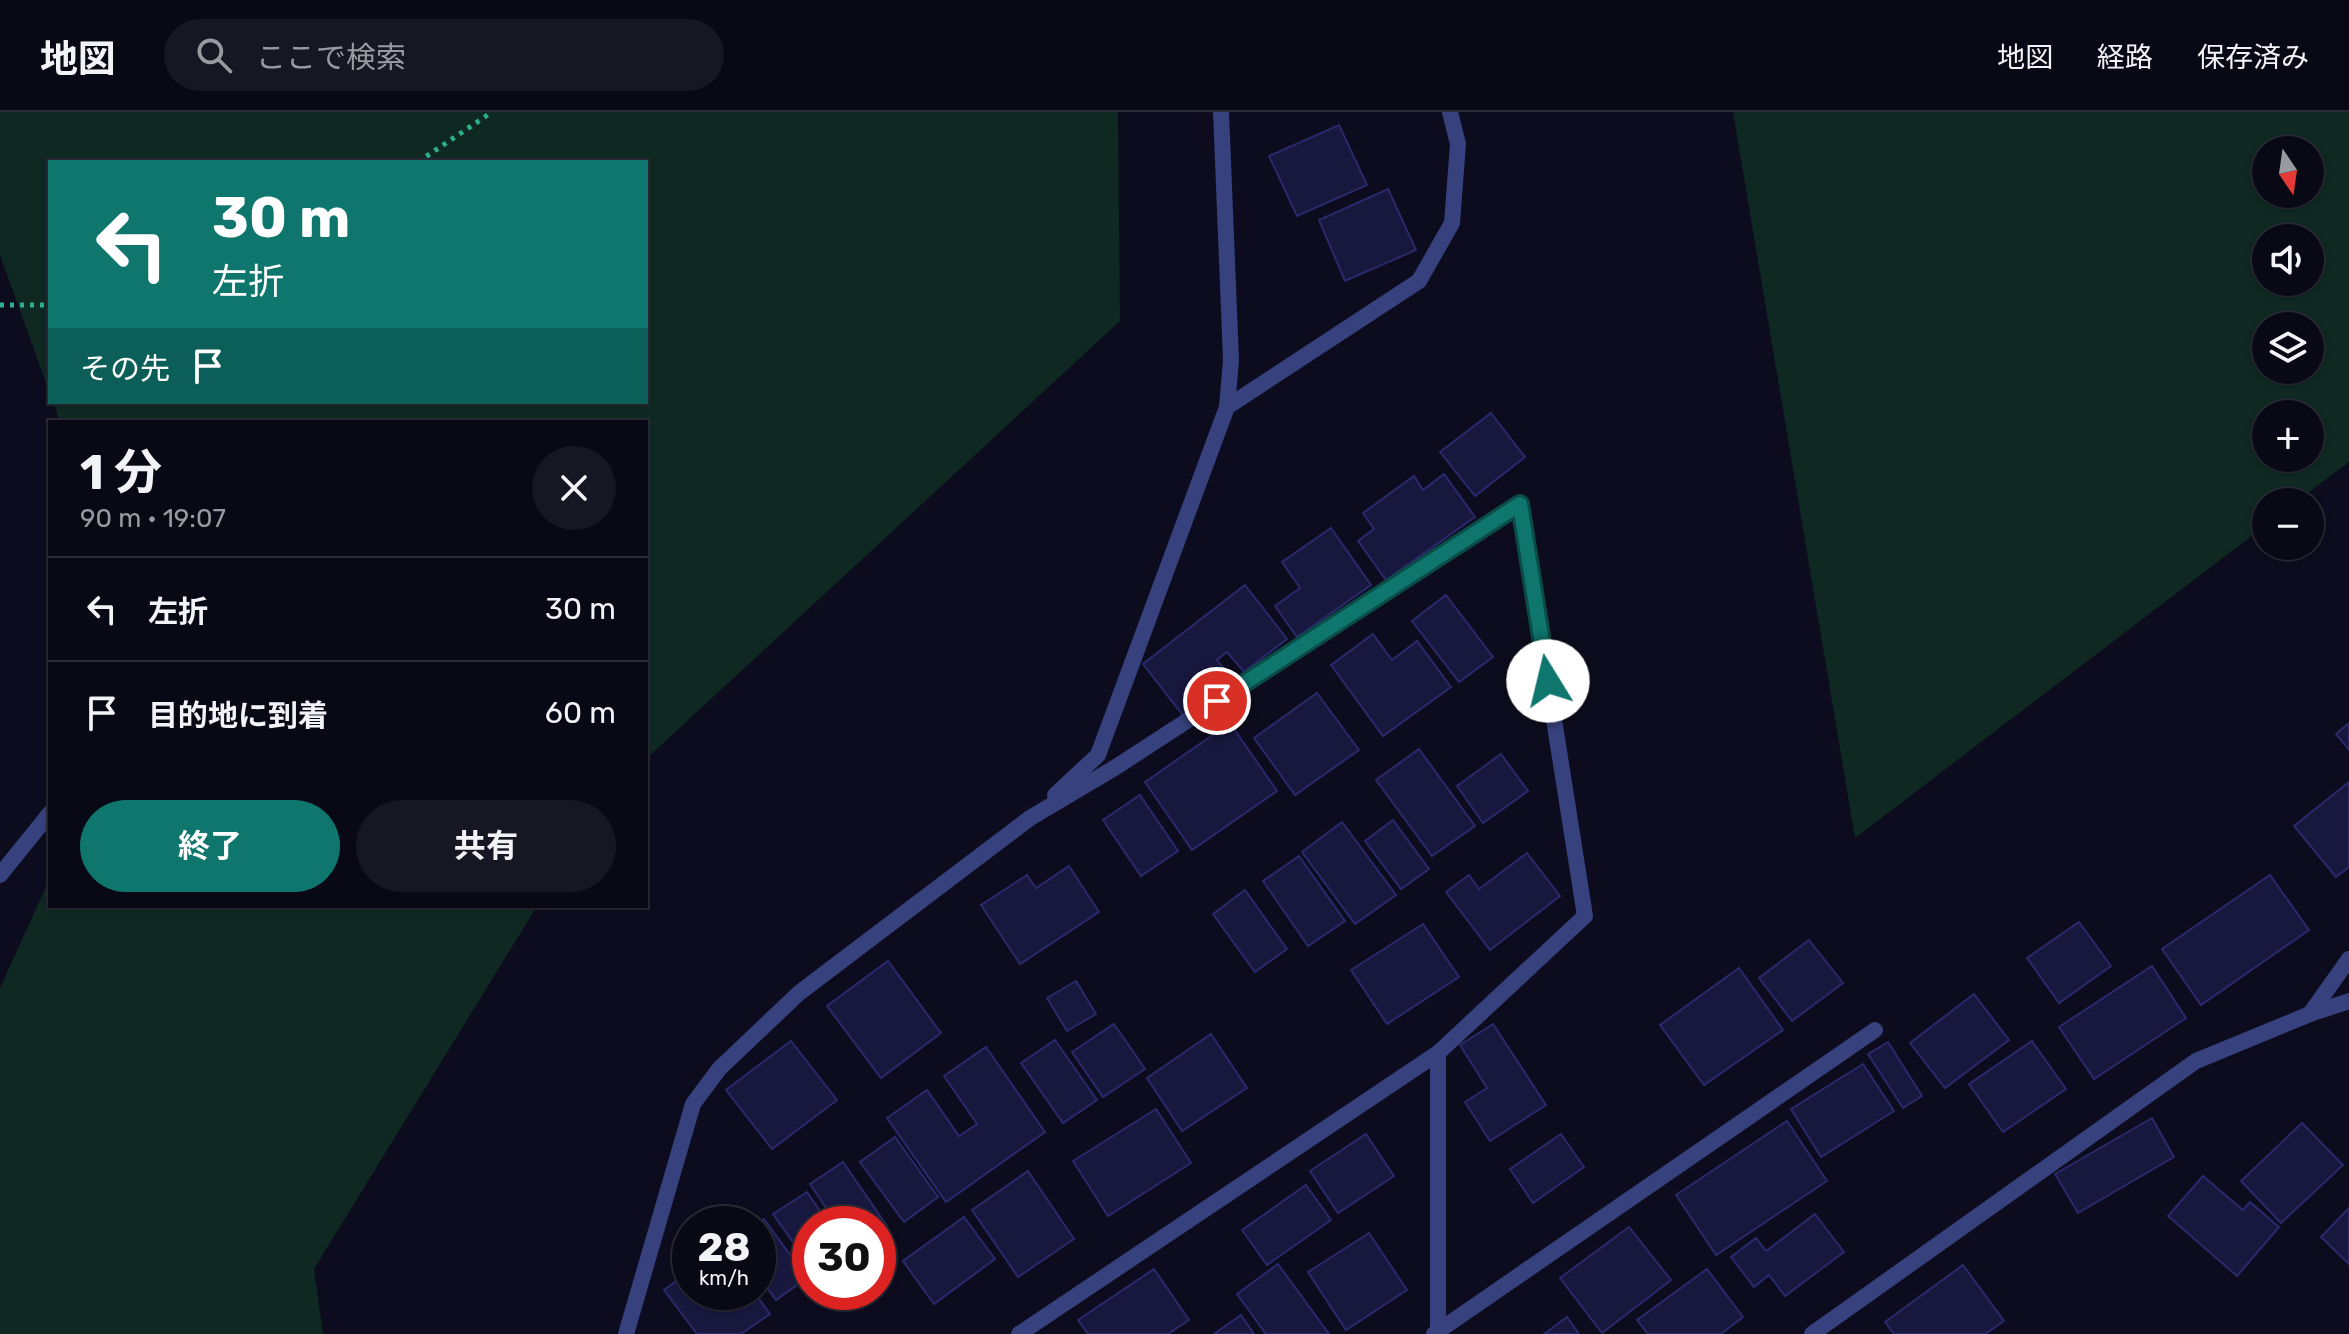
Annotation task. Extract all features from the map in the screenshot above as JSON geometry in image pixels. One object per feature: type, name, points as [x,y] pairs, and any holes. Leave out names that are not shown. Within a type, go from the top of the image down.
[{"type":"street","points":[[626,1334],[693,1104],[719,1069],[799,993],[1030,818],[1098,755],[1227,407],[1231,360],[1221,112]]},
{"type":"street","points":[[1227,407],[1419,281],[1452,223],[1458,144],[1450,112]]},
{"type":"street","points":[[1019,1334],[1438,1053],[1585,916],[1520,504],[1116,767],[1030,818]]},
{"type":"street","points":[[0,875],[48,815]]},
{"type":"street","points":[[2310,1014],[2349,959]]},
{"type":"street","points":[[1812,1334],[2196,1061],[2349,1001]]},
{"type":"street","points":[[1437,1333],[1875,1030]]},
{"type":"street","points":[[1437,1333],[1438,1053]]},
{"type":"path","points":[[421,160],[492,112]]},
{"type":"path","points":[[0,305],[48,305]]},
{"type":"green space","points":[[0,112],[1118,112],[1120,321],[648,757],[648,420],[59,420],[54,404],[648,404],[648,160],[48,160],[48,388],[0,255]]},
{"type":"green space","points":[[1733,112],[2349,112],[2349,462],[2315,488],[2252,488],[2252,536],[1855,838]]},
{"type":"green space","points":[[48,882],[48,908],[536,908],[314,1269],[323,1334],[0,1334],[0,988]]},
{"type":"building","points":[[1339,125],[1367,185],[1297,216],[1269,156]]},
{"type":"building","points":[[1388,189],[1416,250],[1345,281],[1319,220]]},
{"type":"building","points":[[1491,413],[1525,457],[1475,496],[1440,452]]},
{"type":"building","points":[[1444,474],[1475,517],[1386,580],[1358,541],[1374,529],[1363,513],[1414,476],[1423,490]]},
{"type":"building","points":[[1331,528],[1371,585],[1297,637],[1275,606],[1300,588],[1282,562]]},
{"type":"building","points":[[1245,585],[1287,639],[1244,672],[1227,652],[1217,660],[1233,680],[1185,718],[1143,664]]},
{"type":"building","points":[[1446,595],[1493,657],[1459,682],[1412,621]]},
{"type":"building","points":[[1373,634],[1392,660],[1417,641],[1451,687],[1383,736],[1331,665]]},
{"type":"building","points":[[1317,693],[1359,750],[1295,795],[1254,738]]},
{"type":"building","points":[[1230,723],[1277,791],[1192,850],[1145,782]]},
{"type":"building","points":[[2349,723],[2349,750],[2336,734]]},
{"type":"building","points":[[1419,749],[1475,826],[1432,856],[1376,780]]},
{"type":"building","points":[[1501,754],[1528,791],[1483,823],[1457,786]]},
{"type":"building","points":[[2349,782],[2349,867],[2336,877],[2294,826]]},
{"type":"building","points":[[1140,795],[1178,851],[1141,876],[1103,820]]},
{"type":"building","points":[[1393,820],[1429,869],[1401,889],[1365,841]]},
{"type":"building","points":[[1342,822],[1396,895],[1355,924],[1302,852]]},
{"type":"building","points":[[1527,853],[1560,896],[1490,950],[1446,892],[1469,875],[1479,889]]},
{"type":"building","points":[[1299,856],[1345,921],[1308,946],[1263,881]]},
{"type":"building","points":[[1069,866],[1099,912],[1020,964],[981,905],[1027,875],[1036,888]]},
{"type":"building","points":[[2270,875],[2309,930],[2201,1005],[2162,949]]},
{"type":"building","points":[[1245,890],[1287,949],[1255,972],[1213,914]]},
{"type":"building","points":[[2079,922],[2111,966],[2059,1003],[2027,958]]},
{"type":"building","points":[[1423,924],[1459,977],[1387,1024],[1351,970]]},
{"type":"building","points":[[1809,940],[1843,983],[1792,1021],[1759,978]]},
{"type":"building","points":[[888,961],[941,1033],[881,1078],[827,1006]]},
{"type":"building","points":[[2152,966],[2186,1018],[2094,1079],[2059,1027]]},
{"type":"building","points":[[1739,968],[1783,1030],[1704,1085],[1660,1025]]},
{"type":"building","points":[[1076,981],[1096,1014],[1067,1031],[1047,998]]},
{"type":"building","points":[[1974,994],[2009,1040],[1945,1088],[1910,1043]]},
{"type":"building","points":[[1114,1024],[1145,1069],[1103,1097],[1072,1052]]},
{"type":"building","points":[[1493,1024],[1546,1105],[1490,1141],[1465,1102],[1487,1088],[1460,1045]]},
{"type":"building","points":[[1211,1034],[1247,1088],[1182,1131],[1147,1078]]},
{"type":"building","points":[[1055,1040],[1097,1100],[1063,1123],[1021,1063]]},
{"type":"building","points":[[791,1041],[837,1100],[772,1149],[726,1090]]},
{"type":"building","points":[[2032,1041],[2066,1089],[2003,1132],[1969,1084]]},
{"type":"building","points":[[1888,1042],[1922,1096],[1903,1108],[1868,1054]]},
{"type":"building","points":[[986,1047],[1045,1132],[946,1202],[887,1118],[927,1090],[959,1136],[977,1124],[944,1076]]},
{"type":"building","points":[[1863,1064],[1894,1111],[1821,1157],[1791,1109]]},
{"type":"building","points":[[1156,1109],[1191,1163],[1108,1216],[1073,1161]]},
{"type":"building","points":[[2152,1118],[2174,1157],[2078,1213],[2055,1174]]},
{"type":"building","points":[[1787,1121],[1827,1181],[1716,1255],[1676,1195]]},
{"type":"building","points":[[2302,1123],[2343,1165],[2281,1223],[2241,1181]]},
{"type":"building","points":[[1366,1134],[1394,1176],[1338,1213],[1310,1171]]},
{"type":"building","points":[[1561,1134],[1584,1167],[1533,1203],[1510,1169]]},
{"type":"building","points":[[895,1137],[938,1197],[904,1222],[896,1206],[892,1206],[860,1162]]},
{"type":"building","points":[[843,1162],[873,1206],[825,1206],[810,1184]]},
{"type":"building","points":[[1028,1171],[1074,1239],[1018,1277],[972,1210]]},
{"type":"building","points":[[2203,1176],[2243,1210],[2250,1202],[2279,1227],[2237,1276],[2168,1216]]},
{"type":"building","points":[[1306,1185],[1331,1220],[1267,1265],[1242,1230]]},
{"type":"building","points":[[807,1192],[817,1206],[792,1206],[792,1241],[776,1218],[776,1212]]},
{"type":"building","points":[[2349,1208],[2349,1264],[2321,1237]]},
{"type":"building","points":[[1815,1214],[1844,1252],[1785,1296],[1769,1275],[1754,1287],[1731,1257],[1756,1238],[1766,1251]]},
{"type":"building","points":[[964,1217],[995,1259],[934,1304],[903,1261]]},
{"type":"building","points":[[1629,1227],[1671,1280],[1602,1333],[1560,1278]]},
{"type":"building","points":[[1369,1233],[1407,1290],[1346,1330],[1308,1272]]},
{"type":"building","points":[[776,1235],[792,1257],[792,1289],[776,1300]]},
{"type":"building","points":[[1278,1264],[1329,1334],[1266,1334],[1237,1294]]},
{"type":"building","points":[[1963,1265],[2004,1321],[1985,1334],[1894,1334],[1885,1322]]},
{"type":"building","points":[[1154,1269],[1189,1320],[1168,1334],[1088,1334],[1078,1320]]},
{"type":"building","points":[[1707,1269],[1743,1317],[1721,1334],[1648,1334],[1637,1320]]},
{"type":"building","points":[[672,1284],[672,1301],[664,1290]]},
{"type":"building","points":[[679,1310],[767,1310],[770,1314],[741,1334],[697,1334]]},
{"type":"building","points":[[1241,1315],[1254,1334],[1214,1334]]},
{"type":"building","points":[[1567,1317],[1579,1334],[1544,1334]]},
{"type":"route","points":[[1217,701],[1520,504],[1548,681]]}]
